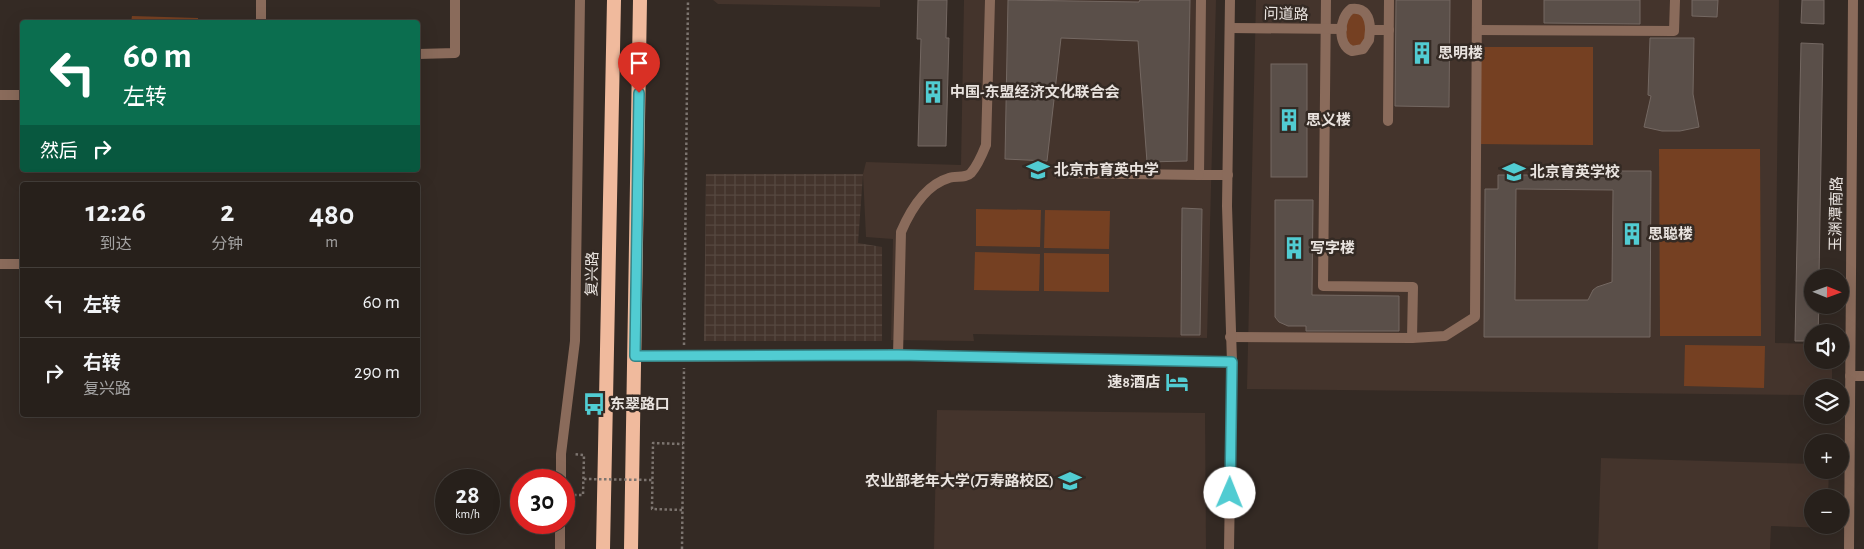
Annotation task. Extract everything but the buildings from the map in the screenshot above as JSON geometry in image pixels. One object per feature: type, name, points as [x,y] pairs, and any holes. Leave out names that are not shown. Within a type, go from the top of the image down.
[{"type":"highway","name":"复兴路","points":[[603,549],[614,0]]},
{"type":"highway","points":[[632,549],[640,0]]},
{"type":"street","points":[[260,20],[261,0]]},
{"type":"street","points":[[420,54],[455,53],[455,0]]},
{"type":"street","name":"复兴路","points":[[561,469],[561,454],[575,341],[580,0]]},
{"type":"street","points":[[898,355],[901,232],[908,216],[919,199],[935,185],[949,177],[966,176],[971,173],[986,145],[990,0]]},
{"type":"street","points":[[1199,176],[1201,0]]},
{"type":"street","points":[[1229,549],[1232,362],[1227,206],[1230,0]]},
{"type":"street","points":[[1326,0],[1323,286],[1412,287],[1412,338]]},
{"type":"street","points":[[1388,121],[1389,0]]},
{"type":"street","points":[[1230,337],[1412,338],[1445,336],[1475,317],[1477,0]]},
{"type":"street","points":[[1477,30],[1674,31],[1675,0]]},
{"type":"street","name":"玉渊潭南路","points":[[1849,549],[1853,0]]},
{"type":"street","points":[[1358,8],[1364,11],[1368,17],[1370,30],[1366,46],[1361,50],[1354,51],[1347,48],[1344,44],[1342,29],[1346,12],[1358,8]]},
{"type":"street","name":"问道路","points":[[1230,28],[1342,29]]},
{"type":"street","points":[[1370,30],[1389,30]]},
{"type":"street","points":[[0,95],[20,95]]},
{"type":"street","points":[[1058,173],[1228,176]]},
{"type":"street","points":[[0,264],[20,264]]},
{"type":"street","points":[[635,356],[898,355],[1232,362]]},
{"type":"street","points":[[1850,376],[1864,376]]},
{"type":"street","points":[[560,534],[560,549]]},
{"type":"path","points":[[682,549],[688,0]]},
{"type":"path","points":[[682,510],[652,509],[652,480],[653,444],[683,444]]},
{"type":"path","points":[[575,495],[583,495],[584,454]]},
{"type":"path","points":[[584,479],[652,480]]},
{"type":"shaded area","points":[[713,0],[880,0],[880,7],[718,4]]},
{"type":"shaded area","name":"北京市育英中学","points":[[964,0],[1216,0],[1207,338],[973,334],[974,341],[891,340],[893,239],[866,237],[863,174],[866,162],[961,165]]},
{"type":"shaded area","name":"北京育英学校","points":[[1256,0],[1779,0],[1775,343],[1804,344],[1804,369],[1832,369],[1832,379],[1804,379],[1804,395],[1247,389]]},
{"type":"shaded area","points":[[1348,13],[1364,13],[1367,36],[1359,50],[1345,43]]},
{"type":"shaded area","points":[[132,16],[198,18],[198,20],[131,20]]},
{"type":"shaded area","points":[[1480,47],[1593,47],[1593,145],[1480,144]]},
{"type":"shaded area","points":[[1659,149],[1760,149],[1761,336],[1660,336]]},
{"type":"shaded area","points":[[706,174],[863,174],[858,243],[882,247],[882,341],[704,341]]},
{"type":"shaded area","points":[[976,209],[1041,210],[1040,247],[976,246]]},
{"type":"shaded area","points":[[1045,210],[1110,211],[1109,249],[1044,248]]},
{"type":"shaded area","points":[[975,252],[1040,254],[1039,291],[974,290]]},
{"type":"shaded area","points":[[1044,253],[1109,254],[1109,292],[1044,291]]},
{"type":"shaded area","points":[[1685,345],[1765,346],[1764,388],[1684,386]]},
{"type":"shaded area","name":"农业部老年大学(万寿路校区)","points":[[937,410],[1205,413],[1206,549],[934,549]]},
{"type":"shaded area","points":[[1601,458],[1804,464],[1804,479],[1829,479],[1828,489],[1804,489],[1804,527],[1771,526],[1770,549],[1598,549]]},
{"type":"place","name":"思明楼","points":[[1422,53]]},
{"type":"place","name":"中国-东盟经济文化联合会","points":[[933,92]]},
{"type":"place","name":"思义楼","points":[[1289,120]]},
{"type":"place","name":"北京市育英中学","points":[[1038,170]]},
{"type":"place","name":"北京育英学校","points":[[1514,172]]},
{"type":"place","name":"思聪楼","points":[[1632,234]]},
{"type":"place","name":"写字楼","points":[[1294,248]]},
{"type":"place","name":"速8酒店","points":[[1177,382]]},
{"type":"place","name":"东翠路口","points":[[594,404]]},
{"type":"place","name":"农业部老年大学(万寿路校区)","points":[[1070,481]]},
{"type":"route","points":[[639,93],[635,356],[898,355],[1232,362],[1230,493]]}]
